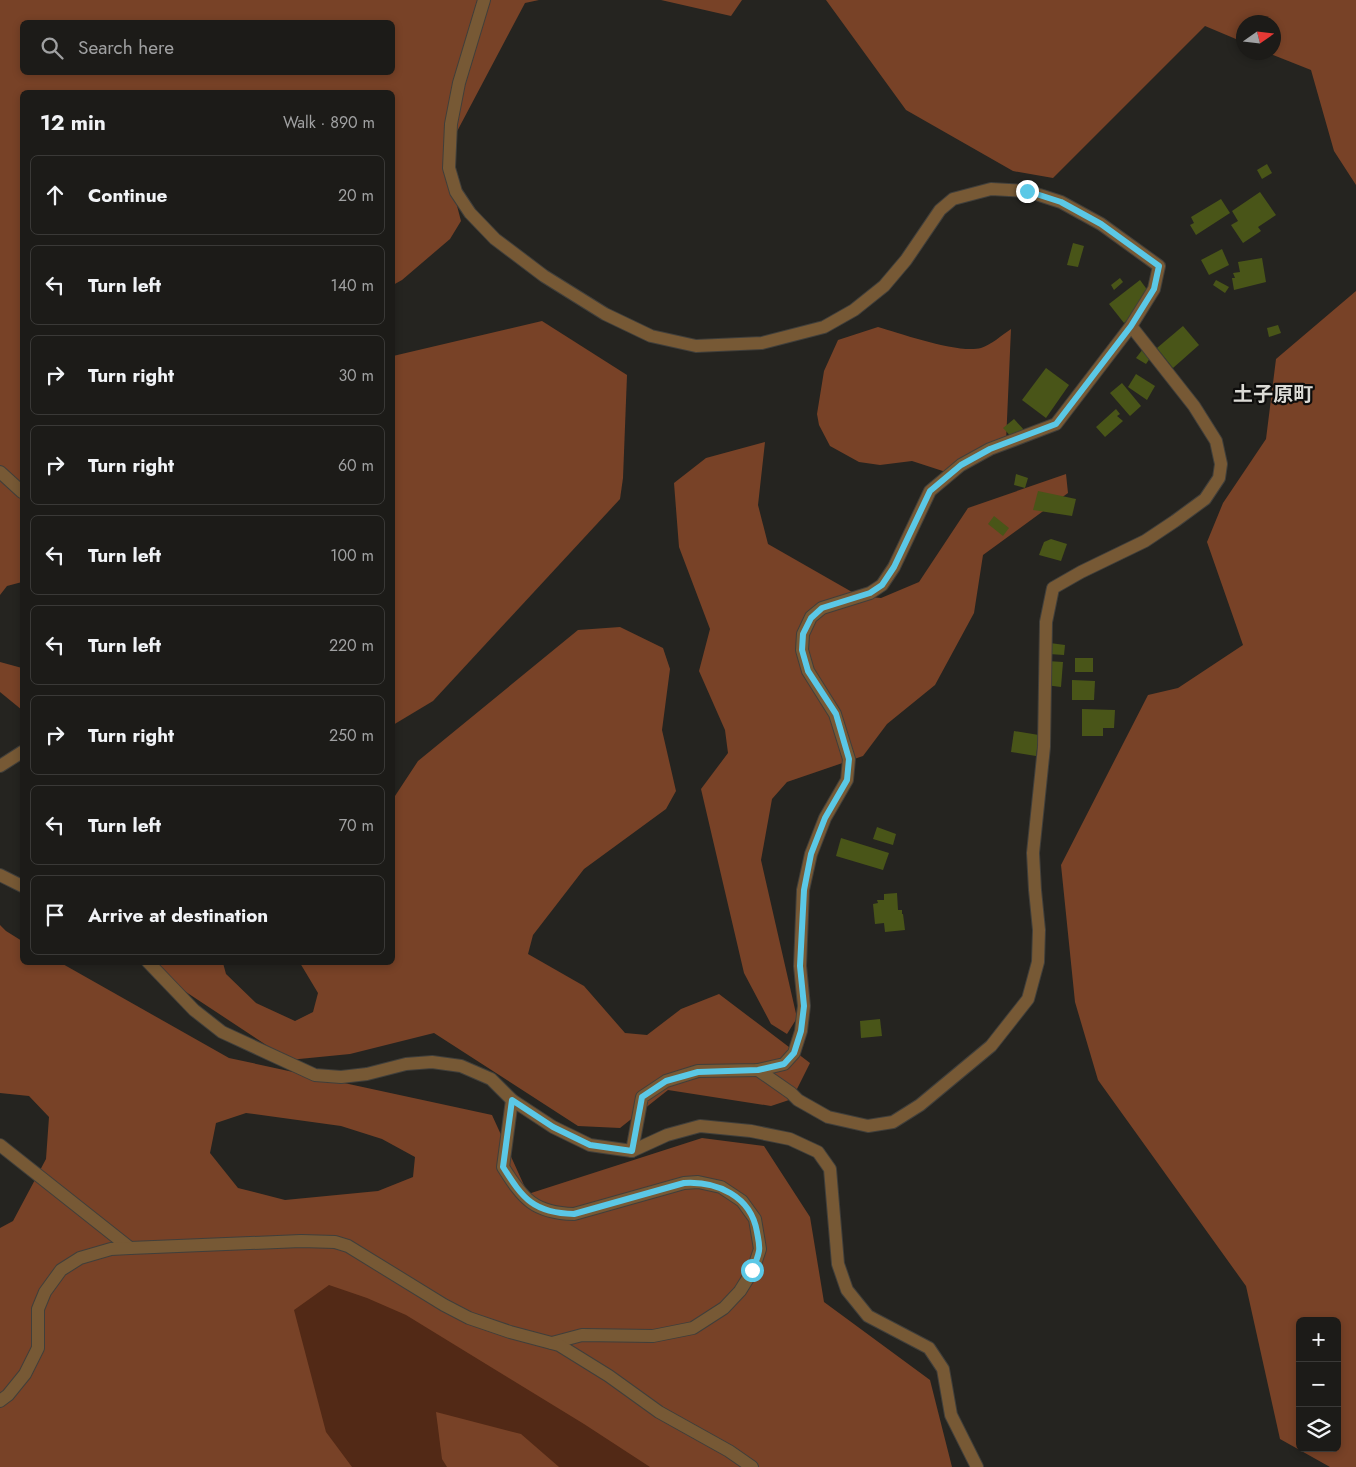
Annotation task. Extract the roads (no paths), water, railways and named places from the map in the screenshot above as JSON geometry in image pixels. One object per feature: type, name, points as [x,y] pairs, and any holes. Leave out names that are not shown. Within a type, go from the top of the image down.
[{"type":"street","points":[[484,0],[459,83],[451,124],[449,168],[456,192],[470,212],[495,238],[544,276],[605,314],[651,336],[696,346],[762,344],[824,327],[854,310],[884,286],[906,260],[940,210],[953,199],[991,189],[1027,191],[1061,202],[1101,224],[1159,266],[1154,289],[1131,326],[1056,424],[990,449],[961,465],[930,491],[894,567],[882,585],[870,593],[822,608],[811,618],[803,634],[802,650],[808,671],[836,714],[849,759],[847,780],[825,818],[811,854],[804,890],[800,966],[804,1006],[801,1031],[794,1053],[784,1064],[758,1070],[698,1072],[666,1081],[642,1097],[632,1151]]},
{"type":"street","points":[[758,1070],[798,1100],[828,1117],[868,1126],[893,1122],[920,1105],[991,1046],[1028,999],[1038,962],[1039,930],[1033,853],[1044,747],[1046,622],[1053,588],[1081,572],[1145,541],[1205,499],[1219,478],[1220,464],[1216,441],[1194,406],[1131,326]]},
{"type":"street","points":[[0,472],[20,490]]},
{"type":"street","points":[[0,766],[20,753]]},
{"type":"street","points":[[0,875],[20,885]]},
{"type":"street","points":[[151,965],[194,1010],[222,1032],[315,1075],[340,1077],[367,1074],[406,1064],[432,1062],[461,1066],[491,1079],[512,1100],[553,1127],[590,1145],[632,1151],[667,1135],[700,1126],[751,1131],[790,1139],[818,1152],[830,1169],[838,1264],[847,1290],[868,1316],[929,1348],[943,1369],[951,1415],[977,1467]]},
{"type":"street","points":[[512,1100],[503,1167],[518,1192],[537,1206],[556,1214],[574,1214],[684,1183],[698,1182],[721,1187],[742,1201],[755,1219],[760,1249],[752,1270],[740,1290],[724,1308],[693,1328],[653,1336],[582,1335],[552,1343]]},
{"type":"street","points":[[0,1145],[130,1248]]},
{"type":"street","points":[[0,1401],[8,1395],[25,1374],[38,1348],[38,1309],[45,1292],[61,1270],[80,1258],[111,1249],[301,1241],[335,1242],[348,1246],[444,1305],[469,1318],[510,1332],[559,1345],[609,1376],[658,1412],[729,1451],[752,1467]]},
{"type":"district","name":"土子原町","points":[[1273,394]]}]
